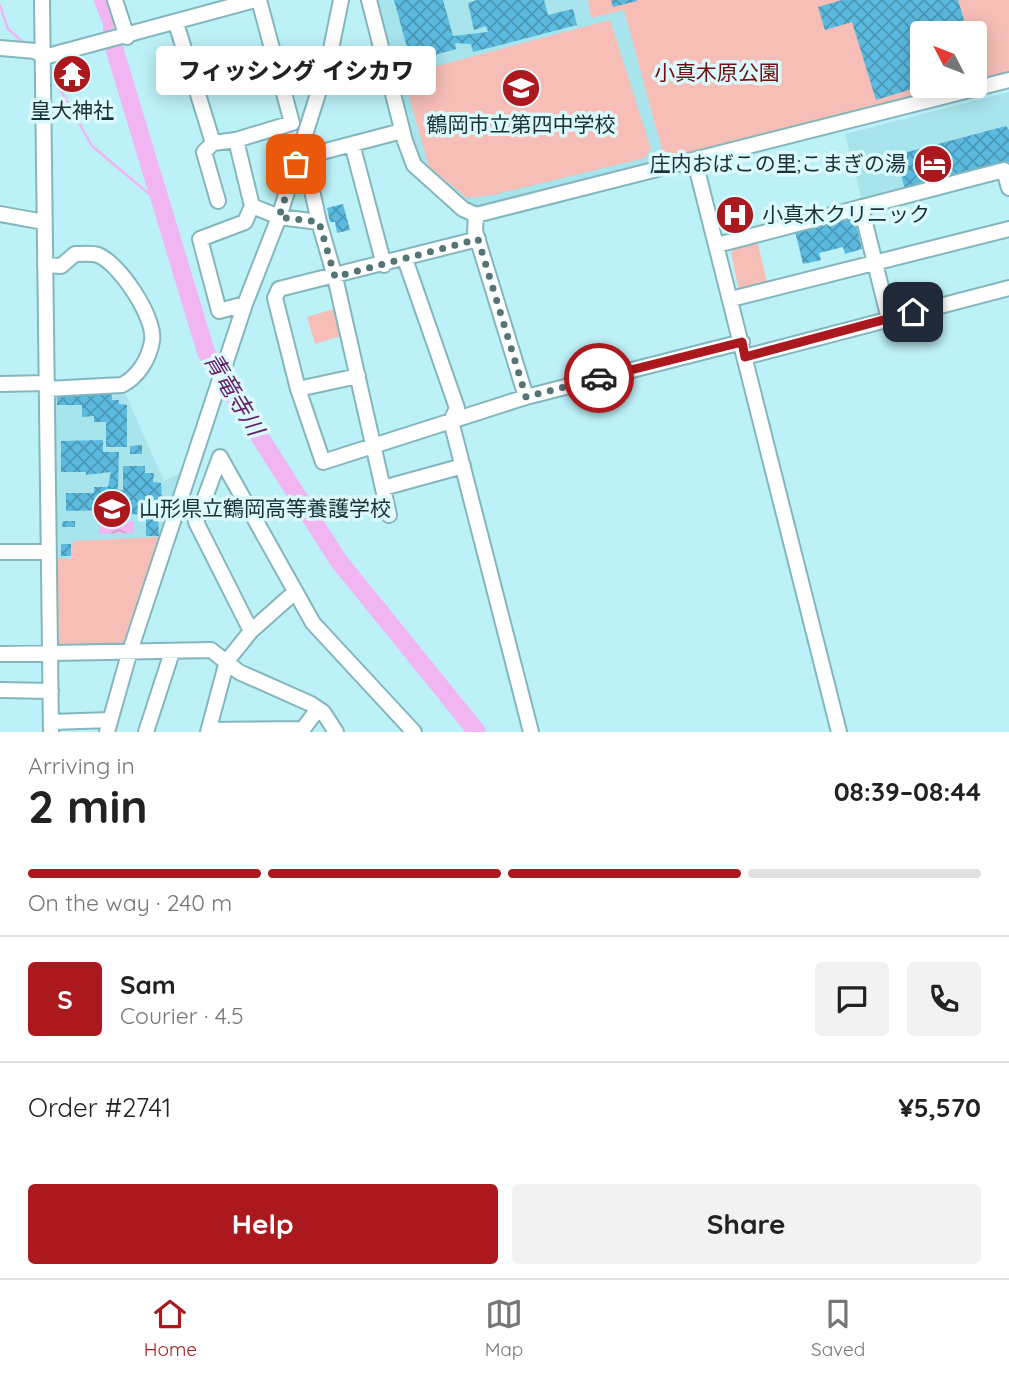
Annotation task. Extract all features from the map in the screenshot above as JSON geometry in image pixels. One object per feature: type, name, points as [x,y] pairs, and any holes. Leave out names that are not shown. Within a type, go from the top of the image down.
[{"type":"street","points":[[42,0],[51,727],[108,726],[129,654],[177,517],[245,304],[279,217],[330,59],[341,0]]},
{"type":"street","points":[[115,0],[127,37]]},
{"type":"street","points":[[0,48],[35,51],[44,57],[176,23],[213,6],[257,0],[292,122],[236,140],[213,143],[204,152],[218,201]]},
{"type":"street","points":[[369,0],[402,131],[414,165],[463,209],[476,215],[695,162],[1009,80]]},
{"type":"street","points":[[176,23],[213,143]]},
{"type":"street","points":[[389,515],[335,277],[309,177],[318,153],[402,131]]},
{"type":"street","points":[[236,140],[252,206],[245,222],[200,239],[219,311],[245,304]]},
{"type":"street","points":[[352,144],[384,265]]},
{"type":"street","points":[[695,162],[839,732]]},
{"type":"street","points":[[717,245],[1004,170],[1009,188]]},
{"type":"street","points":[[252,206],[279,217],[319,222]]},
{"type":"street","points":[[861,207],[889,318]]},
{"type":"street","points":[[0,214],[44,222]]},
{"type":"street","points":[[476,215],[474,223],[478,239],[526,397]]},
{"type":"street","points":[[731,299],[1009,229]]},
{"type":"street","points":[[478,239],[384,265],[279,289],[275,298],[298,389],[323,462],[526,397],[742,342]]},
{"type":"street","points":[[0,384],[122,385],[133,380],[146,359],[153,339],[150,324],[131,287],[116,268],[98,255],[75,254],[61,266],[45,265]]},
{"type":"street","points":[[405,259],[457,408],[452,421],[531,732]]},
{"type":"street","points":[[745,357],[1009,288]]},
{"type":"street","points":[[298,389],[358,376]]},
{"type":"street","points":[[251,631],[196,522],[220,457],[313,623],[409,731]]},
{"type":"street","points":[[383,488],[463,466]]},
{"type":"street","points":[[177,517],[196,522]]},
{"type":"street","points":[[0,552],[49,552]]},
{"type":"street","points":[[295,592],[251,631],[227,661],[208,731],[303,729],[318,709]]},
{"type":"street","points":[[0,654],[129,654],[211,650],[239,672],[318,709],[336,732]]},
{"type":"street","points":[[146,732],[172,652]]},
{"type":"street","points":[[0,690],[51,691]]},
{"type":"shaded area","name":"鶴岡市立第四中学校","points":[[373,0],[588,0],[591,18],[624,9],[665,161],[486,209],[465,205],[416,159]]},
{"type":"shaded area","points":[[1009,92],[1009,162],[862,201],[845,134]]},
{"type":"shaded area","name":"山形県立鶴岡高等養護学校","points":[[52,390],[124,391],[164,481],[183,472],[125,647],[55,648]]},
{"type":"green space","name":"小真木原公園","points":[[588,0],[1009,0],[1009,72],[987,78],[987,21],[910,21],[910,98],[665,161],[624,10],[591,18]]},
{"type":"green space","name":"鶴岡市立第四中学校","points":[[610,20],[651,149],[645,158],[493,195],[467,198],[429,167],[403,75]]},
{"type":"green space","points":[[757,240],[768,286],[739,291],[731,253],[736,247]]},
{"type":"green space","points":[[337,308],[344,335],[315,344],[307,317]]},
{"type":"green space","points":[[161,537],[125,647],[55,648],[54,558],[71,559],[73,541]]},
{"type":"water","points":[[99,521],[134,521],[134,533],[99,534]]},
{"type":"building","points":[[394,0],[443,0],[453,36],[488,32],[486,26],[474,30],[468,3],[477,0],[544,0],[548,15],[573,9],[577,25],[473,52],[471,44],[455,43],[456,49],[411,62]]},
{"type":"building","points":[[611,0],[637,0],[637,1],[613,7]]},
{"type":"building","points":[[842,0],[958,0],[964,21],[910,21],[910,90],[876,100],[852,22],[825,30],[818,7]]},
{"type":"building","name":"庄内おばこの里;こまぎの湯","points":[[1006,126],[1009,130],[1009,162],[905,190],[896,155]]},
{"type":"building","name":"小真木クリニック","points":[[741,198],[749,225],[730,231],[722,204]]},
{"type":"building","points":[[343,204],[350,230],[337,233],[335,222],[330,222],[327,208]]},
{"type":"building","points":[[854,216],[862,249],[845,254],[843,247],[819,253],[821,260],[803,264],[795,231]]},
{"type":"building","points":[[57,391],[112,394],[112,400],[119,400],[119,404],[127,405],[127,447],[106,447],[106,422],[94,422],[94,416],[82,417],[82,405],[57,405]]},
{"type":"building","points":[[103,440],[103,452],[119,452],[118,490],[123,490],[123,466],[145,466],[145,473],[154,473],[153,482],[161,483],[163,515],[124,514],[125,500],[118,500],[119,510],[66,511],[66,493],[94,493],[94,487],[108,487],[111,472],[86,475],[86,472],[61,472],[61,441]]},
{"type":"building","points":[[142,445],[142,454],[130,454],[130,446]]},
{"type":"building","points":[[146,517],[158,517],[159,536],[146,536]]},
{"type":"building","points":[[63,521],[75,521],[75,527],[62,527]]},
{"type":"building","points":[[61,544],[71,544],[71,556],[61,556]]},
{"type":"waterway","name":"青竜寺川","points":[[103,0],[112,23],[112,41],[206,352],[338,560],[477,732]]},
{"type":"waterway","points":[[0,6],[8,29],[24,43]]},
{"type":"waterway","points":[[48,68],[92,146],[160,203]]},
{"type":"way so far","points":[[296,164],[279,217],[319,222],[335,277],[478,239],[526,397],[599,378]]},
{"type":"place","name":"皇大神社","points":[[72,74]]},
{"type":"place","name":"鶴岡市立第四中学校","points":[[521,88]]},
{"type":"place","name":"フィッシング イシカワ","points":[[296,164]]},
{"type":"place","name":"庄内おばこの里;こまぎの湯","points":[[933,164]]},
{"type":"place","name":"小真木クリニック","points":[[735,215]]},
{"type":"place","name":"山形県立鶴岡高等養護学校","points":[[112,509]]},
{"type":"route","points":[[599,378],[742,342],[745,357],[913,312]]}]
